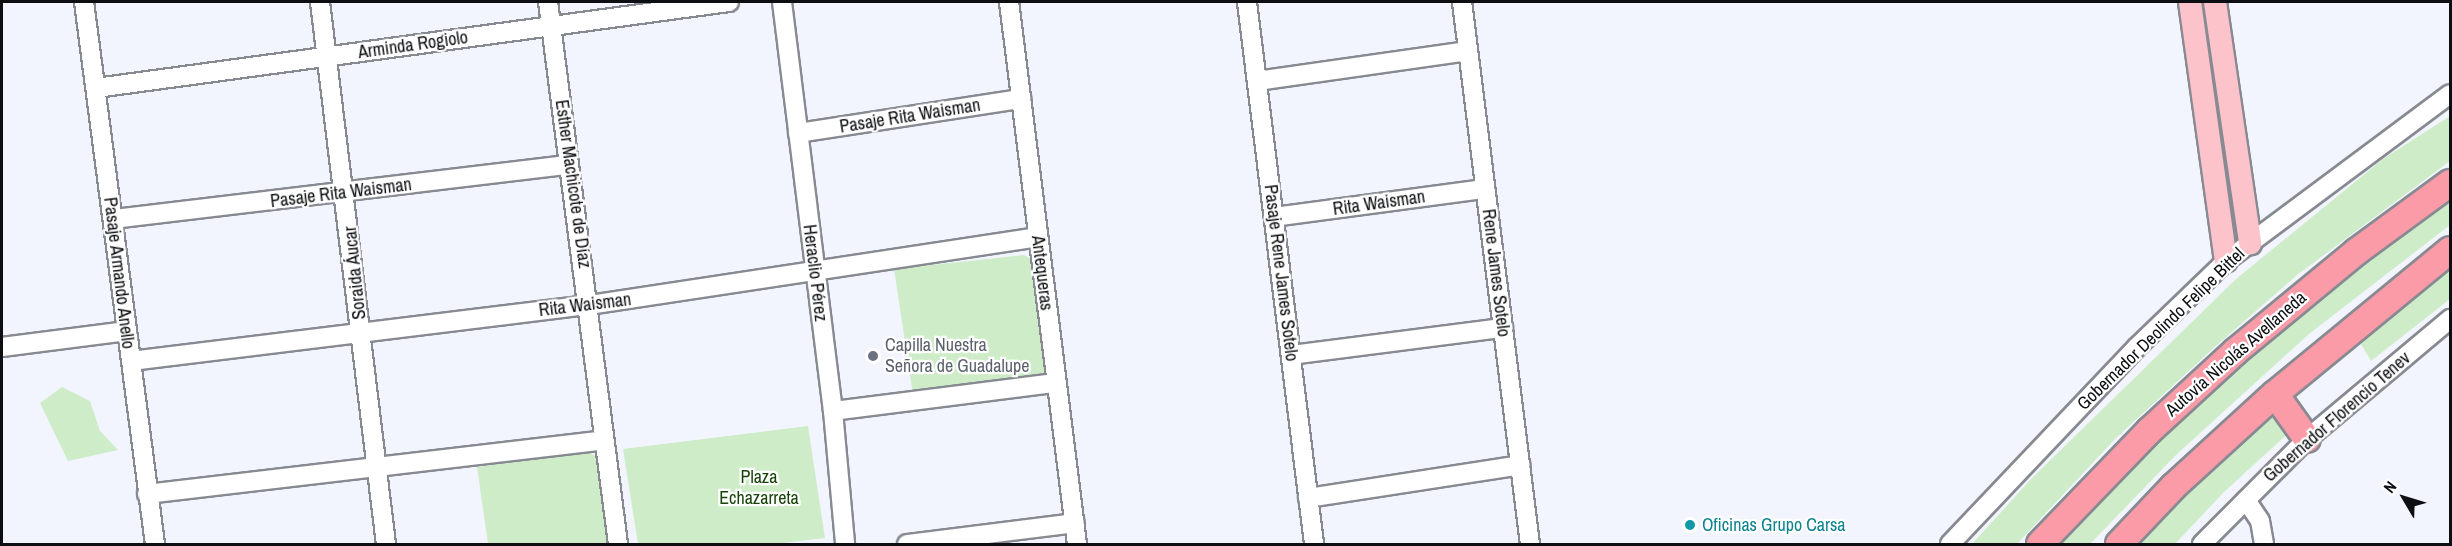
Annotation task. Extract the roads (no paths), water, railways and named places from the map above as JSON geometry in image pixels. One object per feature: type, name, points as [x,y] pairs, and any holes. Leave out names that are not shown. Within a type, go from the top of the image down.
[{"type":"highway","name":"Autovía Nicolás Avellaneda","points":[[2040,544],[2141,439],[2236,351],[2356,252],[2451,183]]},
{"type":"highway","points":[[2119,544],[2173,487],[2274,394],[2451,250]]},
{"type":"highway","points":[[2274,394],[2307,439]]},
{"type":"main road","points":[[2190,2],[2226,261]]},
{"type":"main road","points":[[2215,2],[2250,243]]},
{"type":"street","name":"Pasaje Armando Anello","points":[[84,2],[155,544]]},
{"type":"street","name":"Soraida Áucar","points":[[320,2],[346,193],[386,544]]},
{"type":"street","name":"Esther Machicote de Díaz","points":[[548,2],[590,305],[604,440],[618,544]]},
{"type":"street","name":"Arminda Rogiolo","points":[[96,88],[729,2]]},
{"type":"street","name":"Heraclio Pérez","points":[[782,2],[833,411],[845,544]]},
{"type":"street","name":"Antequeras","points":[[1009,2],[1077,544]]},
{"type":"street","name":"Pasaje Rene James Sotelo","points":[[1247,2],[1314,544]]},
{"type":"street","name":"Rene James Sotelo","points":[[1461,2],[1530,544]]},
{"type":"street","points":[[1257,81],[1468,51]]},
{"type":"street","name":"Gobernador Deolindo Felipe Bittel","points":[[1950,544],[2129,356],[2226,261],[2451,94]]},
{"type":"street","name":"Pasaje Rita Waisman","points":[[798,133],[1021,99]]},
{"type":"street","name":"Pasaje Rita Waisman","points":[[112,219],[569,165]]},
{"type":"street","name":"Rita Waisman","points":[[1274,217],[1485,189]]},
{"type":"street","name":"Rita Waisman","points":[[131,361],[362,331],[590,305],[1038,237]]},
{"type":"street","name":"Gobernador Florencio Tenev","points":[[2202,544],[2307,439],[2451,319]]},
{"type":"street","points":[[1291,355],[1503,328]]},
{"type":"street","points":[[2,347],[127,331]]},
{"type":"street","points":[[833,411],[1056,383]]},
{"type":"street","points":[[147,494],[604,440]]},
{"type":"street","points":[[1308,498],[1521,465]]},
{"type":"street","points":[[2246,500],[2260,521],[2264,544]]},
{"type":"street","points":[[907,544],[1075,523]]},
{"type":"place","name":"Capilla Nuestra Señora de Guadalupe","points":[[873,356]]},
{"type":"place","name":"Oficinas Grupo Carsa","points":[[1690,525]]},
{"type":"park label","name":"Plaza Echazarreta","points":[[759,488]]}]
